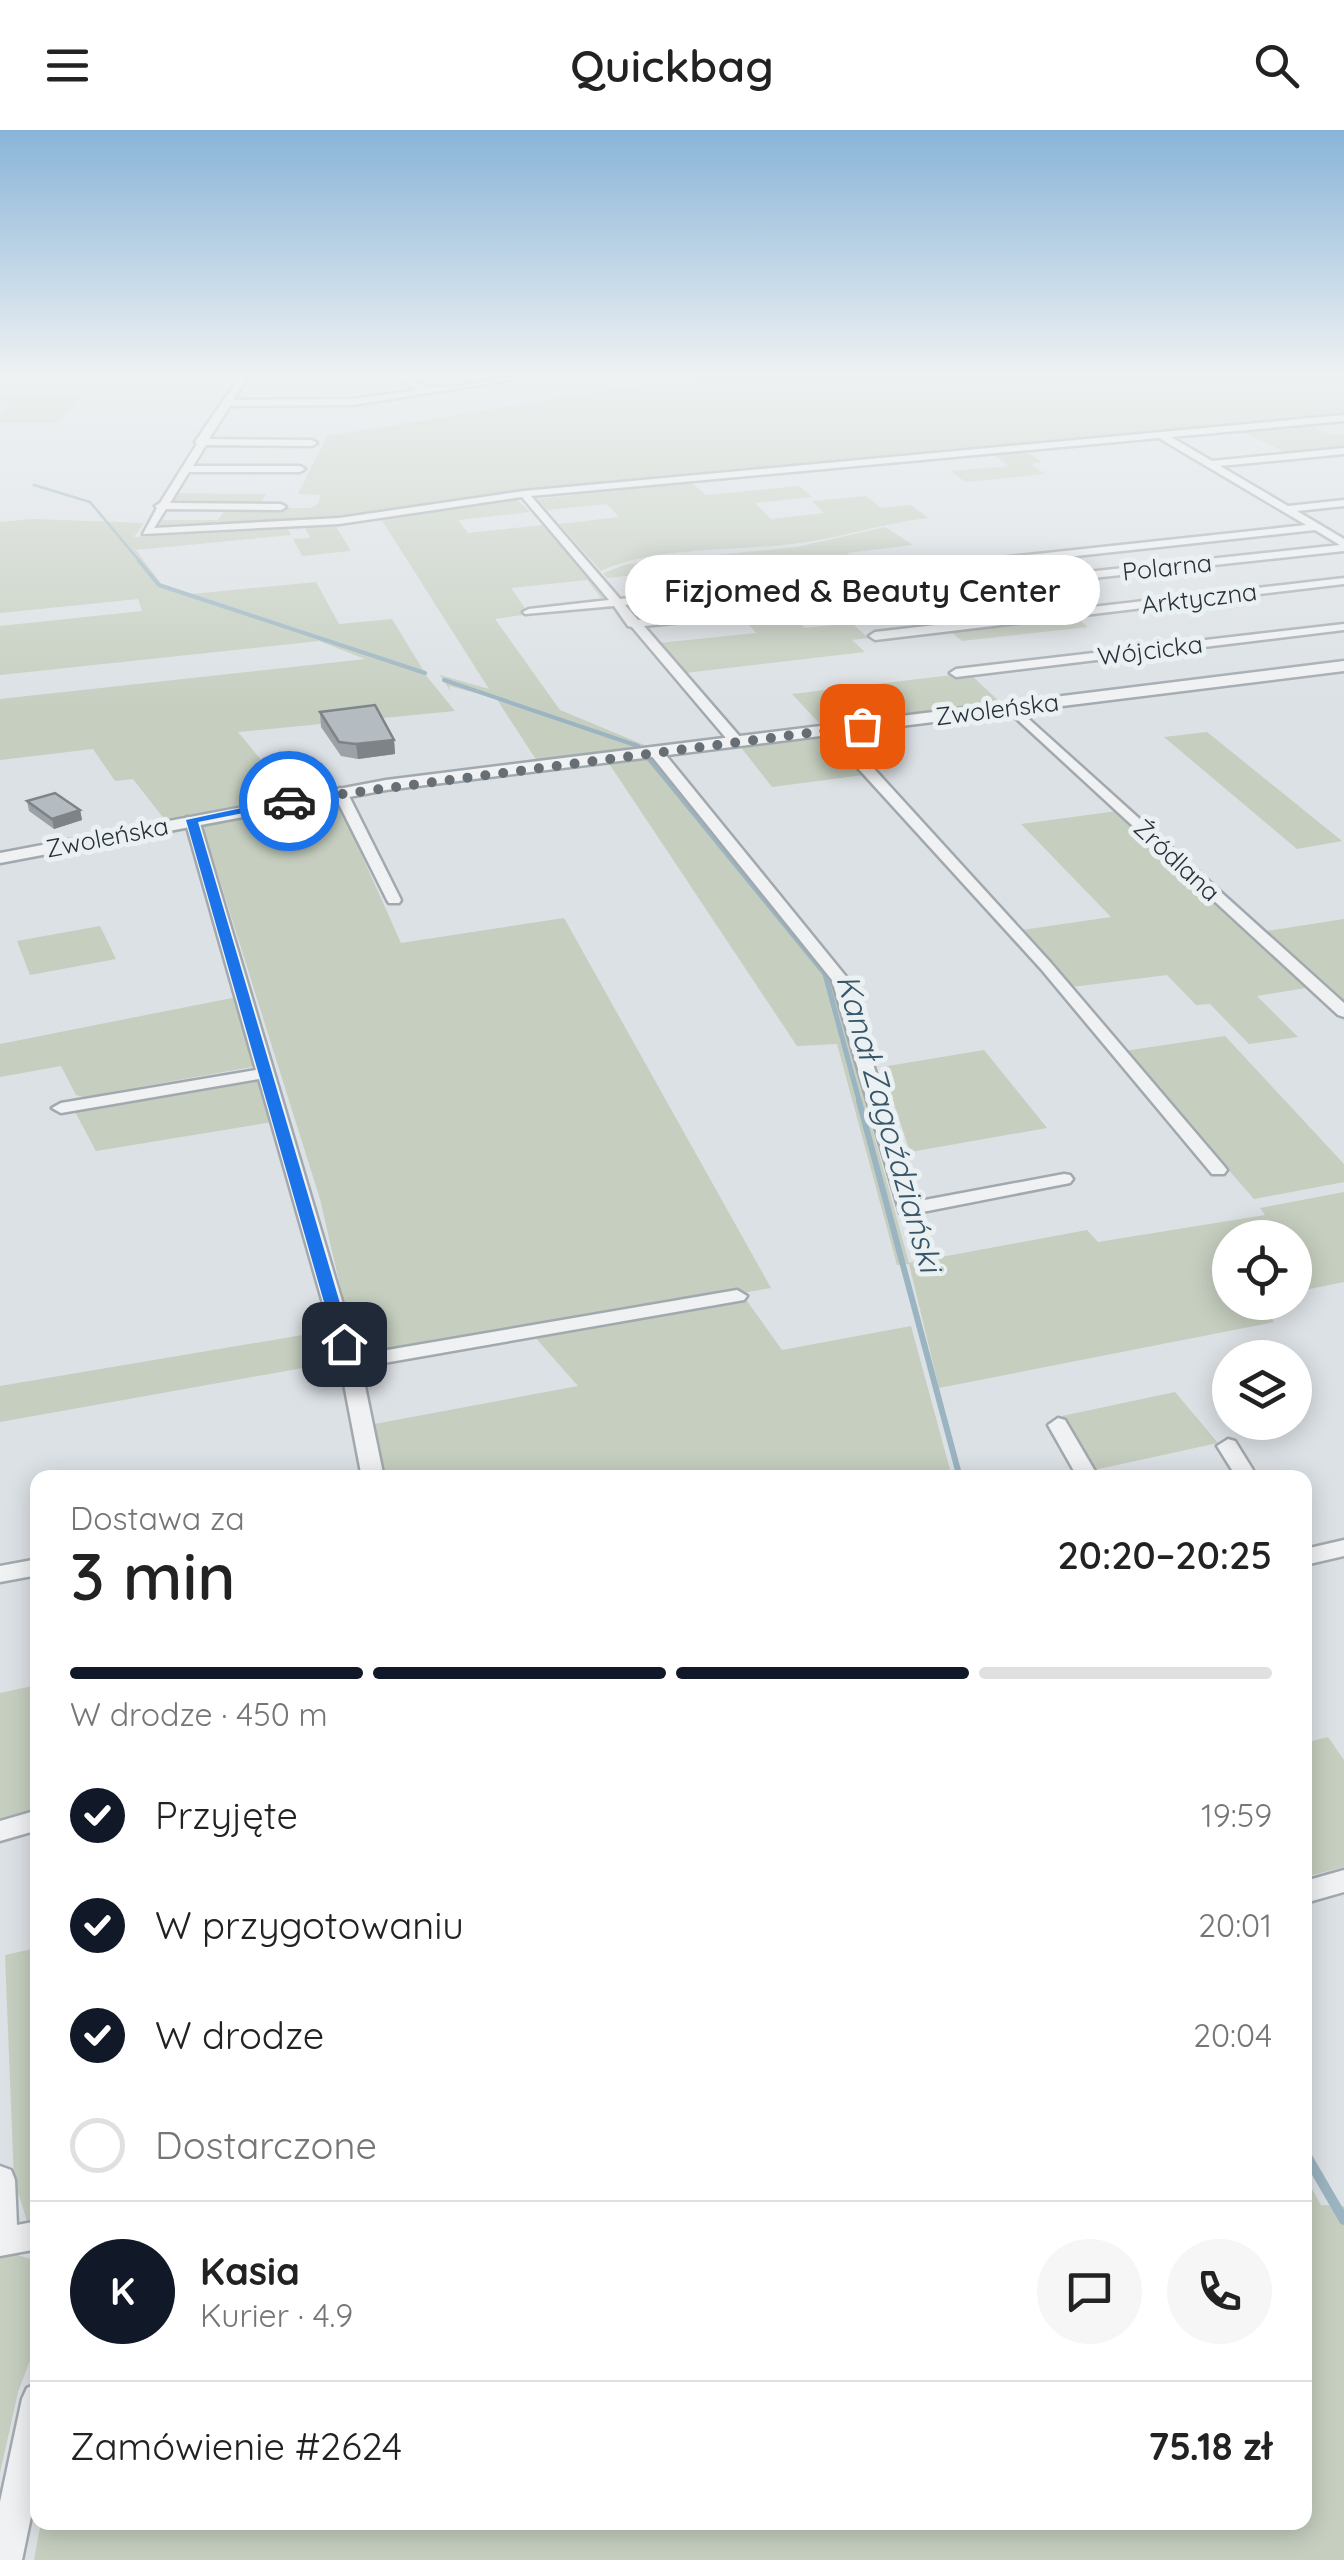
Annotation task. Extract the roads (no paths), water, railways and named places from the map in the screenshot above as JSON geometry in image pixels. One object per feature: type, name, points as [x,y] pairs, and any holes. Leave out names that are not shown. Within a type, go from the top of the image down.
[{"type":"street","points":[[172,486],[146,531],[339,521],[524,494],[612,486]]},
{"type":"street","points":[[1249,486],[1344,546]]},
{"type":"street","points":[[524,494],[736,742]]},
{"type":"street","points":[[1287,509],[1344,503]]},
{"type":"street","points":[[160,506],[281,507]]},
{"type":"street","points":[[529,612],[1318,528]]},
{"type":"street","name":"Polarna","points":[[632,624],[1344,546]]},
{"type":"street","name":"Arktyczna","points":[[875,636],[1344,581]]},
{"type":"street","name":"Wójcicka","points":[[956,673],[1344,627]]},
{"type":"street","name":"Zwoleńska","points":[[0,858],[340,792],[1344,666]]},
{"type":"street","name":"Źródlana","points":[[1011,707],[1344,1012]]},
{"type":"street","points":[[830,730],[1046,966],[1218,1170]]},
{"type":"street","points":[[646,752],[840,980],[907,1209],[1064,1180]]},
{"type":"street","points":[[340,792],[394,900]]},
{"type":"street","points":[[192,820],[350,1364],[371,1470]]},
{"type":"street","points":[[61,1108],[267,1073]]},
{"type":"street","points":[[350,1364],[737,1296]]},
{"type":"street","points":[[1058,1425],[1084,1470]]},
{"type":"street","points":[[1228,1446],[1243,1470]]},
{"type":"street","points":[[1312,1555],[1344,1548]]},
{"type":"street","points":[[0,1574],[30,1568]]},
{"type":"street","points":[[0,1831],[30,1822]]},
{"type":"street","points":[[1312,1890],[1344,1881]]},
{"type":"street","points":[[0,2180],[1,2241],[30,2236]]},
{"type":"street","points":[[5,2539],[30,2433]]},
{"type":"waterway","name":"Kanał Zagoździański","points":[[39,486],[90,502],[142,564]]},
{"type":"waterway","name":"Kanał Zagoździański","points":[[139,561],[159,585],[425,673]]},
{"type":"waterway","name":"Kanał Zagoździański","points":[[444,680],[638,746],[685,803]]},
{"type":"waterway","name":"Kanał Zagoździański","points":[[683,800],[825,974],[860,1104]]},
{"type":"waterway","name":"Kanał Zagoździański","points":[[859,1101],[958,1470]]},
{"type":"waterway","name":"Kanał Zagoździański","points":[[1312,2165],[1344,2220]]},
{"type":"place","name":"Fizjomed & Beauty Center","points":[[862,726]]}]
